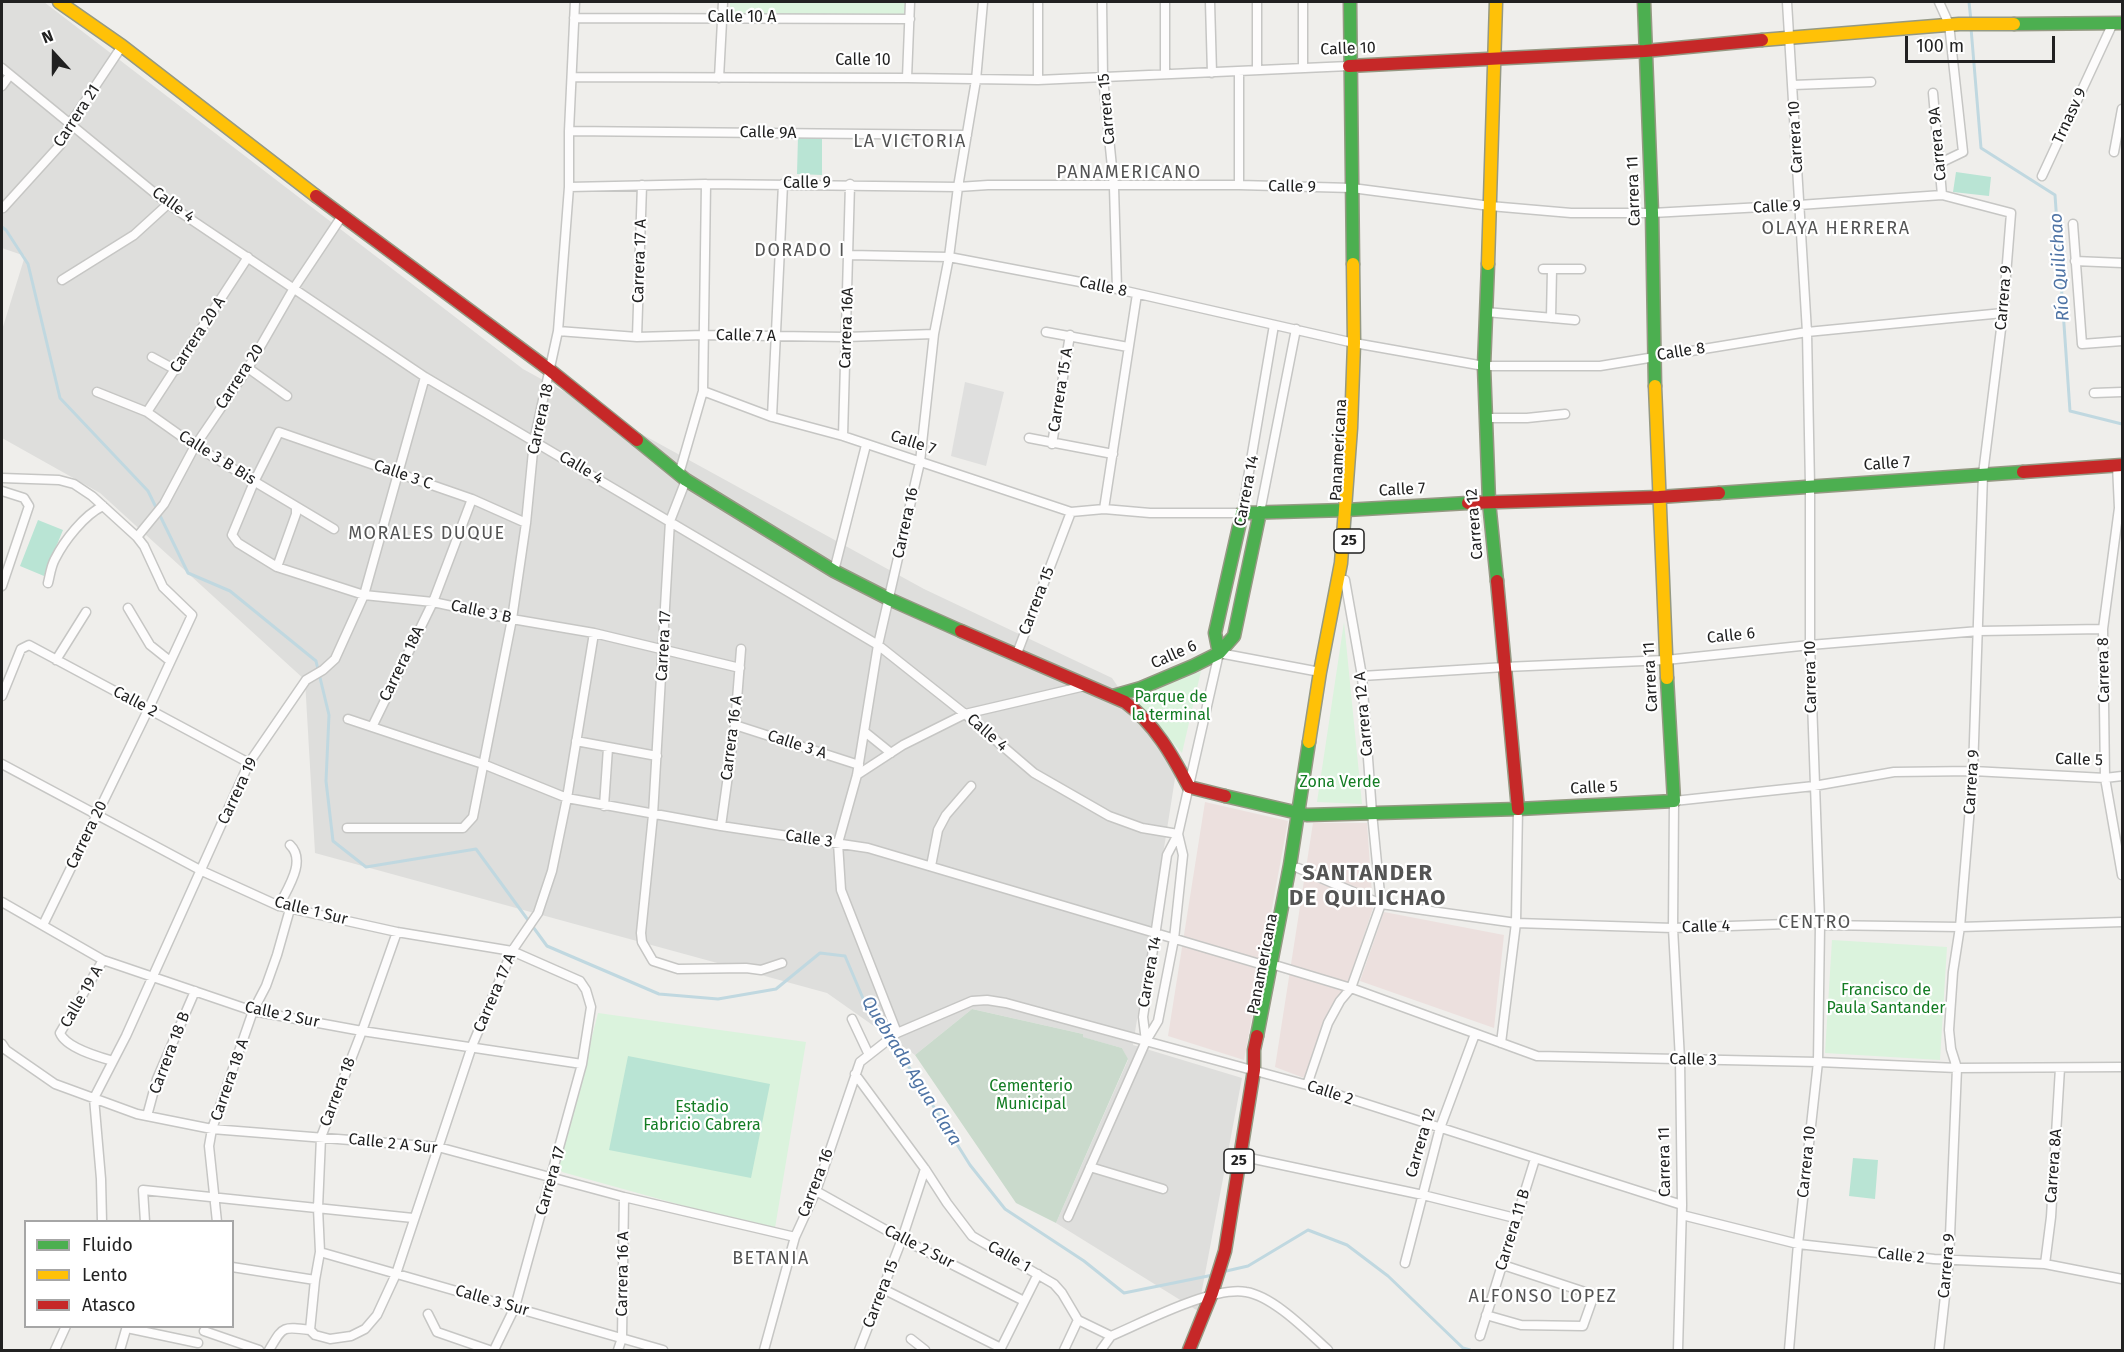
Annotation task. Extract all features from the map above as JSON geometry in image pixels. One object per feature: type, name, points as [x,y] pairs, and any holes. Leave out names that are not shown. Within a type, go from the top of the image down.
[{"type":"street","points":[[59,2],[122,46],[342,216],[551,371],[682,477],[834,571],[1016,656],[1113,696],[1134,709],[1155,730],[1175,760],[1189,787]]},
{"type":"street","name":"Carrera 18","points":[[347,828],[463,828],[473,817],[512,619],[526,523],[534,441],[558,331],[569,187],[574,2]]},
{"type":"street","points":[[719,78],[723,2]]},
{"type":"street","points":[[907,78],[910,2]]},
{"type":"street","name":"Carrera 16","points":[[895,1035],[841,890],[838,843],[857,775],[878,645],[920,462],[934,334],[949,256],[976,80],[983,2]]},
{"type":"street","points":[[1038,2],[1038,80]]},
{"type":"street","name":"Carrera 15","points":[[1102,2],[1103,78],[1114,187],[1117,289]]},
{"type":"street","points":[[1165,2],[1165,74]]},
{"type":"street","points":[[1210,2],[1212,74]]},
{"type":"street","points":[[1257,2],[1257,70]]},
{"type":"street","points":[[1303,2],[1303,67]]},
{"type":"street","name":"Panamericana","points":[[1274,967],[1345,580],[1357,344],[1356,189],[1350,2]]},
{"type":"street","name":"Panamericana","points":[[1352,66],[1356,2]]},
{"type":"street","name":"Carrera 12","points":[[1496,2],[1484,366],[1489,502],[1518,808],[1516,923],[1501,1043]]},
{"type":"street","name":"Carrera 11","points":[[1644,2],[1659,497],[1674,801],[1673,928],[1680,1060],[1682,1205],[1678,1350]]},
{"type":"street","name":"Carrera 10","points":[[1787,2],[1807,332],[1810,645],[1820,925],[1818,1062],[1789,1350]]},
{"type":"street","points":[[1940,2],[1954,24],[1963,152],[1940,163]]},
{"type":"street","name":"Calle 10 A","points":[[574,18],[910,19]]},
{"type":"street","name":"Calle 10","points":[[573,77],[976,80],[1103,78],[1645,51],[1954,24],[2118,23]]},
{"type":"street","name":"Trnasv 9","points":[[2042,176],[2118,23]]},
{"type":"street","name":"Carrera 21","points":[[3,208],[61,144],[70,124],[122,46]]},
{"type":"street","name":"Calle 4","points":[[2,68],[168,204],[425,377],[878,645],[965,714],[1034,773],[1109,816],[1142,828],[1178,834]]},
{"type":"street","points":[[1239,72],[1239,185]]},
{"type":"street","points":[[2,86],[10,75]]},
{"type":"street","points":[[1793,85],[1871,82]]},
{"type":"street","name":"Carrera 9A","points":[[1933,93],[1942,195]]},
{"type":"street","points":[[2114,152],[2122,109]]},
{"type":"street","name":"Calle 9A","points":[[569,130],[967,135]]},
{"type":"street","name":"Calle 9","points":[[569,187],[706,184],[958,187],[1239,185],[1356,189],[1490,206],[1571,213],[1652,213],[1942,195],[2011,213]]},
{"type":"street","name":"Carrera 17","points":[[706,184],[703,391],[670,521],[653,815],[640,933],[642,942],[653,961],[678,969],[746,968],[761,970],[782,963]]},
{"type":"street","points":[[772,417],[783,184]]},
{"type":"street","name":"Carrera 16A","points":[[843,436],[850,184]]},
{"type":"street","name":"Carrera 17 A","points":[[637,337],[642,185]]},
{"type":"street","points":[[62,280],[134,235],[168,204]]},
{"type":"street","name":"Carrera 9","points":[[1939,1350],[1949,1260],[1957,1068],[1951,1049],[1949,1030],[1973,771],[1983,474],[2003,313],[2011,213]]},
{"type":"street","name":"Carrera 20","points":[[43,925],[192,615],[163,587],[140,534],[164,504],[195,446],[248,368],[294,288],[342,216]]},
{"type":"street","points":[[2073,224],[2082,344],[2122,341]]},
{"type":"street","name":"Calle 8","points":[[849,255],[949,256],[1117,289],[1357,344],[1484,366],[1600,366],[1807,332],[2003,313]]},
{"type":"street","name":"Carrera 20 A","points":[[147,412],[248,257]]},
{"type":"street","points":[[2075,261],[2122,263]]},
{"type":"street","points":[[1551,318],[1547,269],[1581,269]]},
{"type":"street","points":[[1104,509],[1137,294]]},
{"type":"street","points":[[1486,312],[1575,320]]},
{"type":"street","name":"Carrera 14","points":[[1146,1041],[1143,1017],[1167,855],[1178,834],[1219,653],[1215,633],[1242,513],[1274,325]]},
{"type":"street","name":"Carrera 14","points":[[1219,653],[1234,636],[1296,329]]},
{"type":"street","name":"Calle 7 A","points":[[558,331],[637,337],[704,334],[776,337],[934,334]]},
{"type":"street","points":[[1046,332],[1128,347]]},
{"type":"street","name":"Carrera 15 A","points":[[1052,444],[1070,335]]},
{"type":"street","points":[[152,357],[176,369]]},
{"type":"street","points":[[248,368],[287,396]]},
{"type":"street","name":"Carrera 19","points":[[94,1098],[154,976],[249,763],[306,680],[323,670],[335,659],[364,595],[425,377]]},
{"type":"street","name":"Calle 7","points":[[703,391],[772,417],[843,436],[1071,512],[1104,509],[1150,513],[1242,513],[1659,497],[2120,465]]},
{"type":"street","name":"Calle 3 B Bis","points":[[97,392],[147,412],[195,446],[334,529]]},
{"type":"street","points":[[2094,393],[2122,392]]},
{"type":"street","points":[[1486,418],[1527,418],[1565,414]]},
{"type":"street","name":"Calle 3 C","points":[[254,482],[279,432],[472,499],[526,523]]},
{"type":"street","points":[[1029,438],[1113,454]]},
{"type":"street","points":[[834,571],[866,444]]},
{"type":"street","name":"Carrera 8","points":[[2120,465],[2119,508],[2103,629],[2109,778],[2122,875]]},
{"type":"street","points":[[2,478],[59,480],[74,484],[140,534]]},
{"type":"street","name":"Calle 3 B","points":[[254,482],[232,535],[238,543],[277,567],[364,595],[433,602],[594,633],[740,668]]},
{"type":"street","points":[[2,490],[24,498],[29,506],[2,586]]},
{"type":"street","points":[[433,602],[472,499]]},
{"type":"street","points":[[48,582],[54,560],[68,539],[84,521],[103,506]]},
{"type":"street","points":[[277,567],[296,514],[296,508]]},
{"type":"street","name":"Panamericana","points":[[1189,1350],[1225,1251],[1254,1070],[1254,1050],[1298,868],[1320,672],[1349,510]]},
{"type":"street","name":"Carrera 15","points":[[1016,656],[1071,512]]},
{"type":"street","name":"Carrera 12 A","points":[[1306,1085],[1328,1023],[1340,1001],[1351,988],[1381,904],[1362,676],[1345,580]]},
{"type":"street","name":"Carrera 18A","points":[[372,727],[433,602]]},
{"type":"street","points":[[128,608],[150,645],[170,662]]},
{"type":"street","points":[[56,660],[86,612]]},
{"type":"street","name":"Calle 6","points":[[1362,676],[1666,660],[1978,631],[2103,629]]},
{"type":"street","name":"Carrera 17 A","points":[[309,1330],[315,1335],[330,1339],[351,1336],[365,1329],[377,1315],[396,1274],[472,1046],[515,947],[537,913],[552,871],[567,798],[594,633]]},
{"type":"street","name":"Calle 2","points":[[2,696],[21,649],[29,645],[249,763]]},
{"type":"street","name":"Carrera 16 A","points":[[721,826],[735,725],[741,649]]},
{"type":"street","name":"Calle 6","points":[[1113,696],[1141,688],[1219,653],[1320,672]]},
{"type":"street","points":[[857,775],[891,753],[965,714],[1085,686]]},
{"type":"street","name":"Calle 3","points":[[348,719],[483,764],[567,798],[653,815],[868,848],[1173,939],[1351,988],[1537,1056],[1818,1062],[1957,1068],[2122,1067]]},
{"type":"street","name":"Calle 3 A","points":[[735,725],[859,765]]},
{"type":"street","points":[[865,732],[891,753]]},
{"type":"street","points":[[576,741],[657,756]]},
{"type":"street","points":[[604,806],[608,748]]},
{"type":"street","name":"Calle 1 Sur","points":[[2,764],[202,871],[279,906],[397,932],[515,947],[580,981],[586,990],[591,1007]]},
{"type":"street","name":"Calle 5","points":[[1189,787],[1303,814],[1674,801],[1814,786],[1894,772],[1973,771],[2109,778],[2122,776]]},
{"type":"street","points":[[931,866],[938,830],[946,815],[971,786]]},
{"type":"street","name":"Carrera 14","points":[[1068,1217],[1146,1041],[1158,1021],[1173,939],[1183,855],[1178,834]]},
{"type":"street","points":[[279,906],[297,862],[295,851],[290,845]]},
{"type":"street","name":"Calle 4","points":[[1298,868],[1381,904],[1516,923],[1673,928],[1815,923],[1820,925],[1960,927],[2122,922]]},
{"type":"street","name":"Calle 2 Sur","points":[[2,902],[103,960],[253,1011],[362,1031],[582,1064]]},
{"type":"street","name":"Carrera 18 A","points":[[217,1220],[209,1146],[212,1129],[253,1011],[267,986],[290,909]]},
{"type":"street","name":"Carrera 18","points":[[309,1330],[320,1252],[318,1208],[321,1137],[397,932]]},
{"type":"street","name":"Calle 19 A","points":[[103,960],[60,1033],[63,1040],[89,1054],[113,1061]]},
{"type":"street","name":"Carrera 18 B","points":[[147,1116],[157,1079],[195,991]]},
{"type":"street","name":"Calle 2","points":[[972,1001],[987,1000],[1006,1003],[1254,1070],[1682,1205]]},
{"type":"street","name":"Carrera 16","points":[[764,1350],[795,1237],[816,1191],[860,1062],[895,1035],[972,1001]]},
{"type":"street","name":"Carrera 17","points":[[494,1350],[515,1307],[552,1178],[582,1064],[591,1007]]},
{"type":"street","points":[[852,1019],[869,1055]]},
{"type":"street","name":"Carrera 12","points":[[1405,1263],[1440,1128],[1475,1034]]},
{"type":"street","name":"Calle 2 A Sur","points":[[3,1050],[55,1084],[137,1114],[212,1129],[438,1148],[624,1197],[795,1237]]},
{"type":"street","name":"Carrera 8A","points":[[2045,1264],[2051,1216],[2060,1068]]},
{"type":"street","name":"Calle 1","points":[[855,1074],[972,1236],[1054,1284],[1078,1320]]},
{"type":"street","points":[[94,1098],[102,1220]]},
{"type":"street","points":[[1240,1156],[1423,1195],[1515,1218]]},
{"type":"street","name":"Carrera 11 B","points":[[1480,1336],[1535,1159]]},
{"type":"street","points":[[1090,1167],[1163,1189]]},
{"type":"street","name":"Carrera 15","points":[[859,1350],[902,1239],[925,1169]]},
{"type":"street","points":[[145,1220],[143,1190],[413,1218]]},
{"type":"street","name":"Calle 2 Sur","points":[[816,1191],[902,1239],[1024,1301]]},
{"type":"street","name":"Carrera 16 A","points":[[618,1350],[622,1338],[624,1197]]},
{"type":"street","name":"Calle 2","points":[[1682,1215],[1798,1244],[1949,1260],[2045,1264],[2122,1279]]},
{"type":"street","name":"Calle 3 Sur","points":[[320,1252],[663,1350]]},
{"type":"street","points":[[1486,1316],[1521,1325],[1582,1326],[1594,1295],[1503,1265]]},
{"type":"street","points":[[234,1267],[315,1280]]},
{"type":"street","points":[[883,1289],[1000,1349],[1038,1274]]},
{"type":"street","points":[[1101,1350],[1111,1336],[1213,1289],[1246,1292],[1275,1304],[1328,1350]]},
{"type":"street","points":[[428,1314],[437,1332],[489,1350]]},
{"type":"street","points":[[1064,1350],[1078,1320],[1111,1336]]},
{"type":"street","points":[[269,1350],[283,1329],[289,1327],[309,1330]]},
{"type":"street","points":[[55,1350],[65,1328]]},
{"type":"street","points":[[120,1350],[127,1328]]},
{"type":"street","points":[[130,1328],[197,1347],[204,1329],[259,1350]]},
{"type":"street","points":[[911,1339],[925,1350]]},
{"type":"shaded area","name":"MORALES DUQUE","points":[[2,2],[44,2],[523,369],[924,589],[1112,678],[1176,772],[1133,1045],[1242,1078],[1198,1311],[1056,1223],[1128,1060],[1122,1048],[1082,1037],[1083,1034],[972,1009],[915,1055],[827,993],[315,853],[305,680],[100,493],[2,438],[2,330],[25,256],[2,248]]},
{"type":"shaded area","points":[[965,382],[1004,392],[986,466],[951,456]]},
{"type":"shaded area","points":[[1205,802],[1288,821],[1244,1060],[1168,1036]]},
{"type":"shaded area","points":[[1313,823],[1367,823],[1373,908],[1349,980],[1304,1078],[1275,1067]]},
{"type":"shaded area","points":[[1384,912],[1504,935],[1494,1028],[1360,981]]},
{"type":"green space","points":[[730,2],[906,2],[906,18],[730,14]]},
{"type":"green space","points":[[822,135],[822,175],[797,174],[798,136]]},
{"type":"green space","points":[[1956,172],[1991,177],[1989,196],[1953,192]]},
{"type":"green space","points":[[38,520],[63,530],[44,576],[20,566]]},
{"type":"green space","name":"Zona Verde","points":[[1344,622],[1362,804],[1317,802]]},
{"type":"green space","name":"Parque de la terminal","points":[[1201,671],[1182,753],[1134,699]]},
{"type":"green space","name":"Francisco de Paula Santander","points":[[1832,940],[1947,947],[1940,1060],[1825,1053]]},
{"type":"green space","name":"Cementerio Municipal","points":[[972,1009],[1083,1034],[1083,1037],[1122,1048],[1128,1059],[1056,1223],[1016,1203],[915,1055]]},
{"type":"green space","name":"Estadio Fabricio Cabrera","points":[[598,1013],[806,1042],[775,1228],[771,1230],[562,1172],[559,1166]]},
{"type":"green space","points":[[628,1056],[770,1084],[751,1178],[609,1150]]},
{"type":"green space","points":[[1853,1158],[1878,1160],[1875,1199],[1849,1196]]},
{"type":"waterway","name":"Río Quilichao","points":[[1969,2],[1971,21]]},
{"type":"waterway","name":"Río Quilichao","points":[[1971,28],[1981,148],[2055,195],[2070,411],[2122,424]]},
{"type":"waterway","name":"Quebrada Agua Clara","points":[[2,227],[28,264],[60,398],[148,491],[188,573],[230,591],[316,661],[329,715],[326,781],[333,841],[366,867],[476,849],[547,946],[659,994],[718,999],[776,989],[820,953],[845,956],[865,1003],[902,1056],[970,1165],[1005,1209],[1084,1261],[1124,1293],[1213,1275]]},
{"type":"waterway","name":"Quebrada Agua Clara","points":[[1222,1272],[1248,1266],[1308,1230],[1347,1245],[1388,1276],[1463,1348],[1470,1350]]},
{"type":"traffic: fast","points":[[1350,2],[1353,264]]},
{"type":"traffic: fast","points":[[1644,2],[1652,213],[1655,386]]},
{"type":"traffic: fast","points":[[2014,24],[2122,23]]},
{"type":"traffic: fast","points":[[1488,264],[1484,366],[1489,502],[1497,581]]},
{"type":"traffic: fast","points":[[637,440],[686,480],[834,571],[889,599],[961,631]]},
{"type":"traffic: fast","points":[[1719,493],[2023,472]]},
{"type":"traffic: fast","points":[[1219,653],[1215,633],[1242,513],[1468,503]]},
{"type":"traffic: fast","points":[[1113,696],[1141,688],[1193,666],[1219,653],[1234,636],[1260,512]]},
{"type":"traffic: fast","points":[[1225,796],[1307,815],[1518,809],[1674,801],[1667,678]]},
{"type":"traffic: fast","points":[[1257,1036],[1290,865],[1309,742]]},
{"type":"traffic: slow","points":[[59,2],[122,46],[316,196]]},
{"type":"traffic: slow","points":[[1488,264],[1496,2]]},
{"type":"traffic: slow","points":[[1762,40],[1959,24],[2014,24]]},
{"type":"traffic: slow","points":[[1309,742],[1341,563],[1351,428],[1354,343],[1353,264]]},
{"type":"traffic: slow","points":[[1655,386],[1667,678]]},
{"type":"traffic: jam","points":[[1349,66],[1645,51],[1762,40]]},
{"type":"traffic: jam","points":[[316,196],[551,371],[637,440]]},
{"type":"traffic: jam","points":[[2023,472],[2122,465]]},
{"type":"traffic: jam","points":[[1468,503],[1719,493]]},
{"type":"traffic: jam","points":[[1497,581],[1518,809]]},
{"type":"traffic: jam","points":[[961,631],[1125,702],[1154,730],[1189,787],[1225,796]]},
{"type":"traffic: jam","points":[[1189,1350],[1212,1293],[1225,1251],[1254,1070],[1257,1036]]},
{"type":"district","name":"LA VICTORIA","points":[[910,142]]},
{"type":"district","name":"PANAMERICANO","points":[[1129,173]]},
{"type":"district","name":"OLAYA HERRERA","points":[[1836,229]]},
{"type":"district","name":"DORADO I","points":[[800,251]]},
{"type":"district","name":"MORALES DUQUE","points":[[427,534]]},
{"type":"district","name":"SANTANDER DE QUILICHAO","points":[[1368,886]]},
{"type":"district","name":"CENTRO","points":[[1815,923]]},
{"type":"district","name":"BETANIA","points":[[771,1259]]},
{"type":"district","name":"ALFONSO LOPEZ","points":[[1543,1297]]}]
